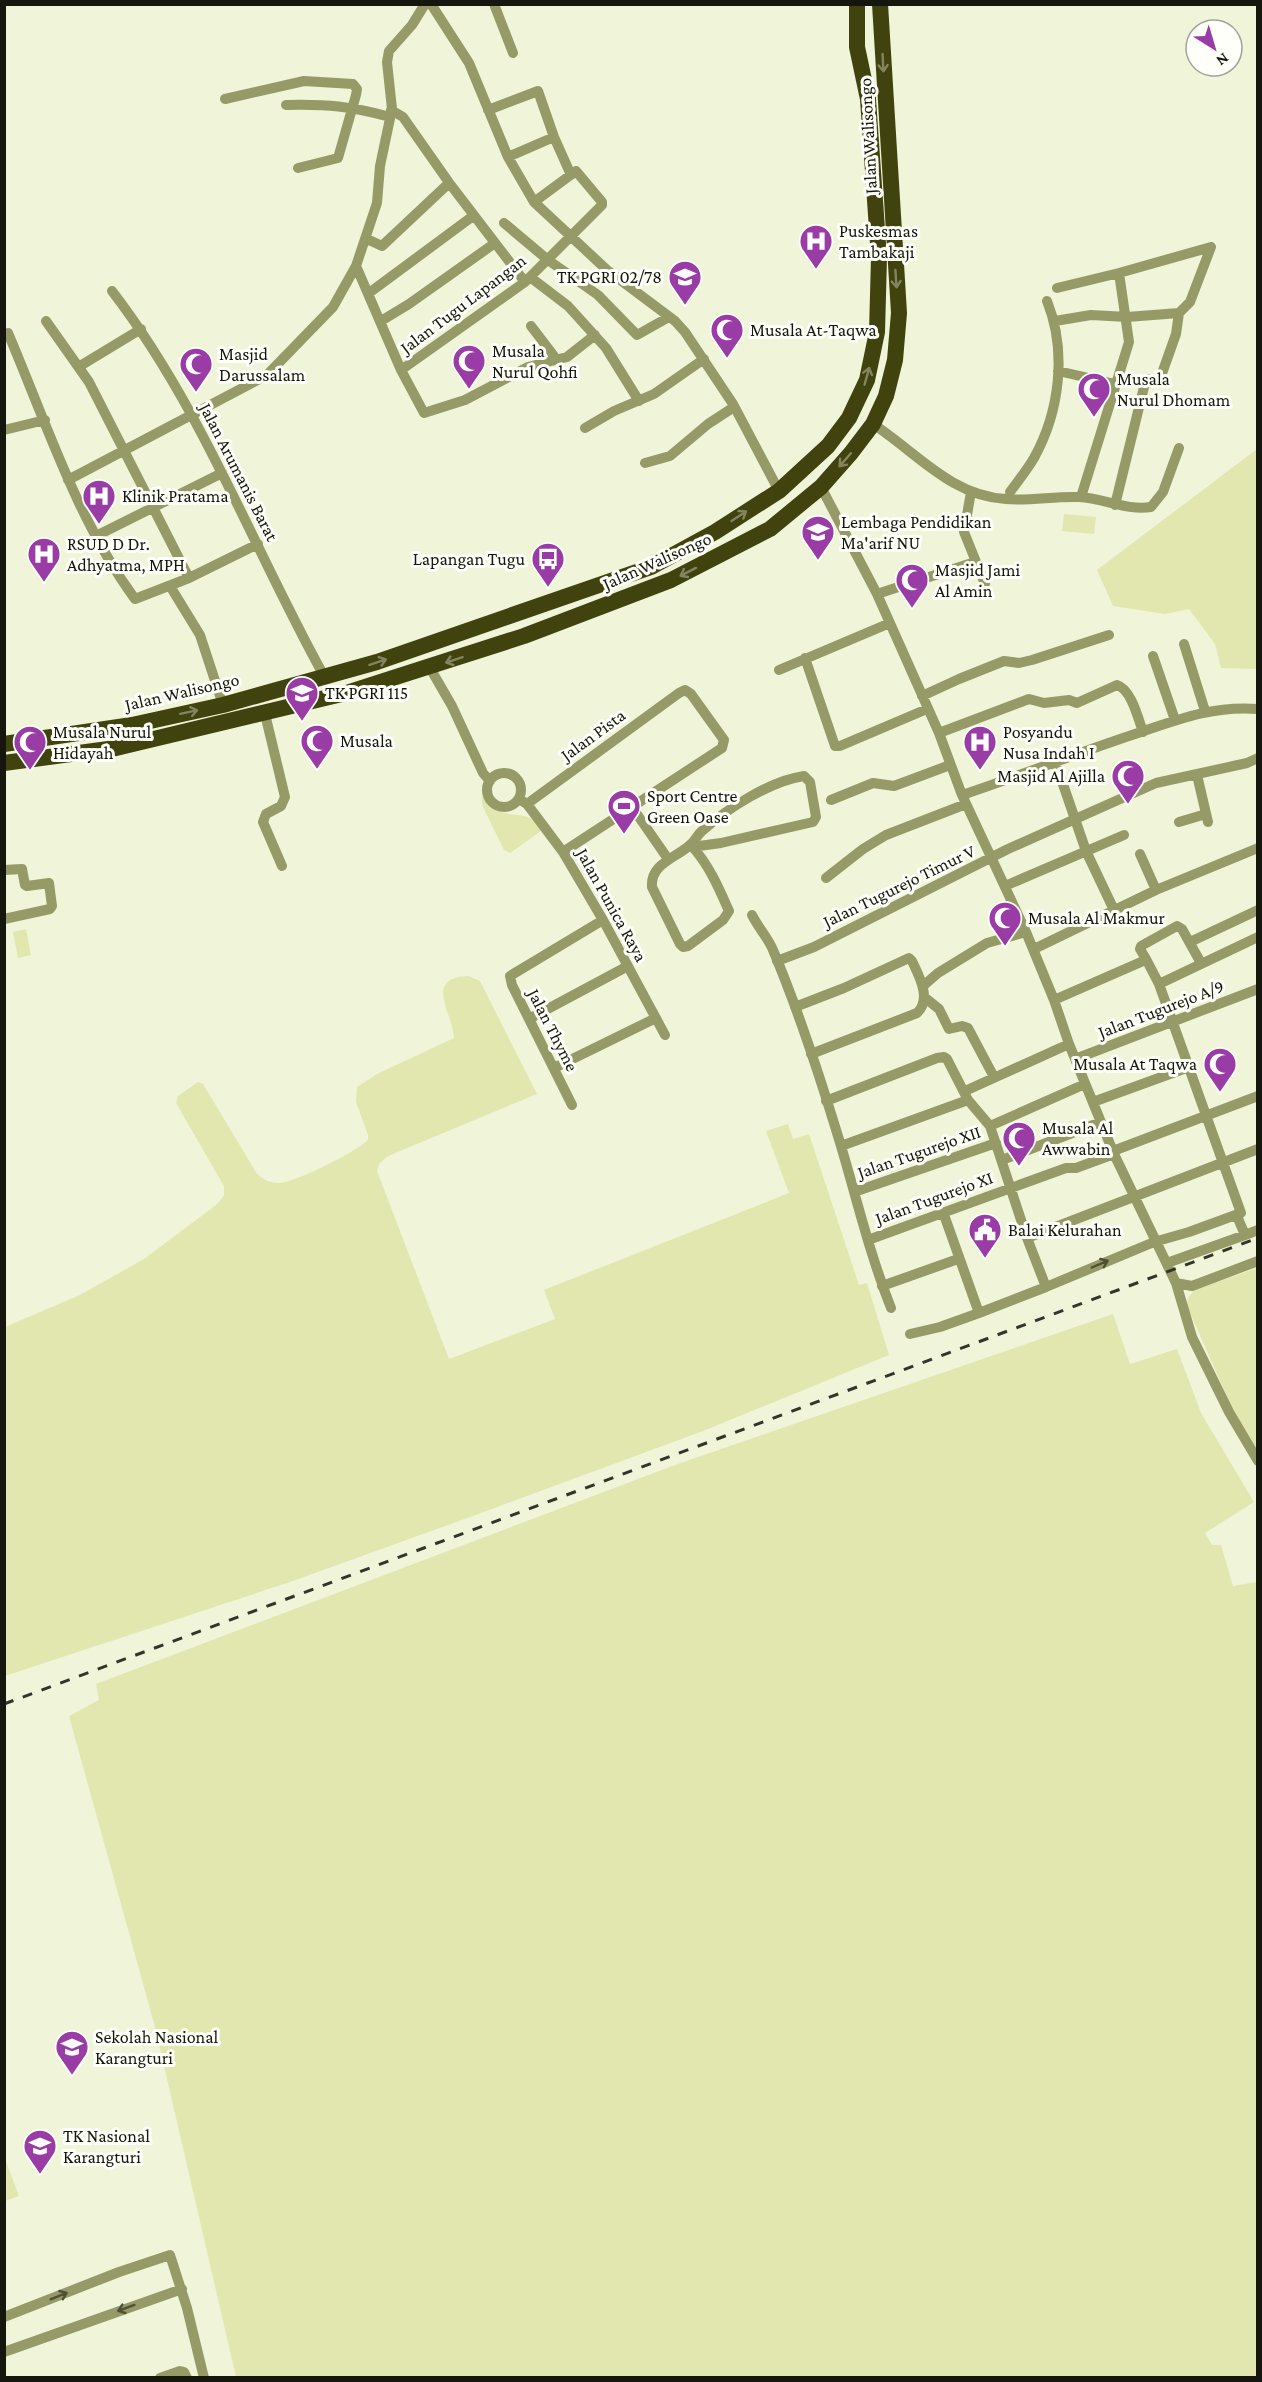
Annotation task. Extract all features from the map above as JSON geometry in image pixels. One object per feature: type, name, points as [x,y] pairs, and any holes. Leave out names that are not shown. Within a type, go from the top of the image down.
[{"type":"highway","name":"Jalan Walisongo","points":[[4,744],[132,725],[223,705],[377,662],[651,567],[715,532],[779,490],[828,446],[849,418],[867,380],[877,332],[879,258],[867,99],[857,47],[857,4]]},
{"type":"highway","name":"Jalan Walisongo","points":[[4,763],[116,748],[265,714],[430,668],[524,636],[671,580],[770,529],[821,487],[873,424],[886,396],[895,360],[899,313],[880,4]]},
{"type":"highway","points":[[516,614],[524,636]]},
{"type":"street","points":[[68,480],[274,370],[333,308],[356,266],[367,239],[377,203],[380,166],[391,114],[388,51],[412,25],[425,4]]},
{"type":"street","points":[[494,4],[513,53]]},
{"type":"street","points":[[431,5],[469,63],[508,157],[534,202],[607,270],[686,332],[734,407],[779,490]]},
{"type":"street","points":[[225,99],[304,81],[353,84],[357,89],[338,158],[298,168]]},
{"type":"street","points":[[488,110],[538,91],[554,137],[571,175],[534,202]]},
{"type":"street","points":[[286,105],[327,104],[403,117],[473,216],[495,243],[527,280],[564,301],[606,348],[639,401]]},
{"type":"street","points":[[508,157],[554,137]]},
{"type":"street","name":"Jalan Tugu Lapangan","points":[[401,370],[527,280],[602,206],[577,172],[571,175]]},
{"type":"street","points":[[367,239],[382,246],[448,184],[452,185]]},
{"type":"street","points":[[369,293],[473,216]]},
{"type":"street","points":[[504,223],[548,260],[598,295],[637,335],[669,317]]},
{"type":"street","points":[[381,321],[424,294],[495,243]]},
{"type":"street","points":[[1057,288],[1211,247],[1190,302],[1179,313],[1176,334],[1160,379],[1157,381],[1146,379],[1115,505]]},
{"type":"street","points":[[356,266],[401,370],[421,411],[427,413],[465,400],[514,372],[567,357],[595,336]]},
{"type":"street","points":[[1081,497],[1129,342],[1119,273]]},
{"type":"street","name":"Jalan Arumanis Barat","points":[[112,291],[141,329],[193,414],[324,676]]},
{"type":"street","points":[[1010,492],[1034,458],[1052,414],[1058,390],[1055,321],[1047,302]]},
{"type":"street","points":[[1055,321],[1091,315],[1127,316],[1179,313]]},
{"type":"street","points":[[46,321],[80,366],[189,578]]},
{"type":"street","points":[[531,326],[557,360]]},
{"type":"street","points":[[80,366],[141,329]]},
{"type":"street","points":[[8,333],[68,480],[96,536],[133,598],[138,599],[189,578],[258,544]]},
{"type":"street","points":[[585,428],[614,411],[654,394],[704,359]]},
{"type":"street","points":[[1058,371],[1115,384]]},
{"type":"street","points":[[645,463],[670,456],[708,424],[734,407]]},
{"type":"street","points":[[4,430],[45,420]]},
{"type":"street","points":[[873,424],[901,442],[948,482],[971,492],[1005,499],[1081,497],[1115,505],[1148,508],[1155,504],[1170,477],[1179,448]]},
{"type":"street","points":[[96,536],[222,473]]},
{"type":"street","points":[[821,487],[877,594],[939,733],[964,800],[1034,949],[1069,1044],[1114,1153],[1154,1242],[1176,1283],[1192,1337],[1229,1412],[1257,1461]]},
{"type":"street","points":[[971,492],[964,532],[985,584]]},
{"type":"street","points":[[877,594],[975,562]]},
{"type":"street","points":[[170,586],[200,635],[223,705]]},
{"type":"street","points":[[779,670],[890,623]]},
{"type":"street","points":[[922,696],[959,678],[1005,661],[1019,663],[1032,660],[1109,635]]},
{"type":"street","points":[[1184,644],[1205,711]]},
{"type":"street","points":[[1153,656],[1175,720]]},
{"type":"street","points":[[805,658],[833,744],[840,746],[927,710]]},
{"type":"street","points":[[430,668],[452,706],[483,773],[490,781]]},
{"type":"street","points":[[939,733],[1029,699],[1044,704],[1069,700],[1077,703],[1111,686],[1121,686],[1132,704],[1143,732]]},
{"type":"street","name":"Jalan Pista","points":[[523,802],[685,690],[691,694],[724,740],[722,748],[635,806]]},
{"type":"street","points":[[826,878],[863,849],[886,835],[1055,761],[1205,711],[1242,707],[1257,709]]},
{"type":"street","points":[[265,714],[285,797],[281,806],[266,814],[264,822],[282,866]]},
{"type":"street","name":"Jalan Tugurejo Timur V","points":[[777,961],[820,943],[992,858],[1156,783],[1197,776],[1247,763],[1257,758]]},
{"type":"street","points":[[1055,761],[1086,851],[1114,910]]},
{"type":"street","points":[[831,800],[873,783],[894,786],[950,765]]},
{"type":"street","points":[[500,773],[513,776],[521,786],[523,802],[508,807],[495,805],[488,794],[490,781],[500,773]]},
{"type":"street","points":[[691,844],[699,846],[721,843],[813,822],[816,817],[810,782],[804,776],[771,785],[700,832],[691,844],[670,857],[654,874],[652,887],[683,947],[688,946],[723,920],[729,911],[715,876],[691,844]]},
{"type":"street","points":[[1179,822],[1207,818],[1197,776]]},
{"type":"street","name":"Jalan Punica Raya","points":[[523,802],[563,852],[603,920],[664,1035]]},
{"type":"street","points":[[563,852],[635,806],[670,857]]},
{"type":"street","points":[[1005,886],[1124,835]]},
{"type":"street","points":[[1034,949],[1155,890],[1257,848]]},
{"type":"street","points":[[1140,854],[1155,890]]},
{"type":"street","points":[[4,870],[22,869],[26,886],[49,883],[52,906],[50,909],[4,919]]},
{"type":"street","points":[[1190,942],[1257,910]]},
{"type":"street","points":[[752,915],[777,961],[795,1007],[841,1146],[882,1286],[891,1308]]},
{"type":"street","name":"Jalan Thyme","points":[[572,1105],[512,985],[510,976],[603,920]]},
{"type":"street","points":[[1201,963],[1182,929],[1177,926],[1141,946],[1140,949],[1159,984],[1224,1162],[1245,1235]]},
{"type":"street","points":[[923,991],[938,973],[987,943],[1026,932]]},
{"type":"street","points":[[1159,984],[1257,937]]},
{"type":"street","points":[[795,1007],[844,988],[909,958],[923,991],[923,1006],[917,1013],[811,1054]]},
{"type":"street","points":[[1054,1000],[1146,959]]},
{"type":"street","points":[[529,1019],[628,966]]},
{"type":"street","name":"Jalan Tugurejo A/9","points":[[1075,1059],[1257,989]]},
{"type":"street","points":[[923,991],[939,1009],[949,1029],[962,1026],[968,1028],[994,1077]]},
{"type":"street","points":[[554,1068],[656,1018]]},
{"type":"street","points":[[841,1146],[966,1096],[994,1077],[1069,1044]]},
{"type":"street","points":[[826,1101],[944,1057],[952,1066],[966,1096],[990,1126],[1027,1238],[1046,1287]]},
{"type":"street","points":[[1093,1102],[1189,1066]]},
{"type":"street","points":[[990,1126],[1085,1084]]},
{"type":"street","name":"Jalan Tugurejo XI","points":[[868,1239],[1066,1168],[1076,1168],[1257,1096]]},
{"type":"street","points":[[1002,1160],[1101,1122]]},
{"type":"street","name":"Jalan Tugurejo XII","points":[[854,1192],[996,1143]]},
{"type":"street","points":[[1027,1238],[1257,1149]]},
{"type":"street","points":[[943,1212],[958,1259],[979,1312]]},
{"type":"street","points":[[910,1334],[939,1327],[1046,1287],[1154,1242],[1239,1214]]},
{"type":"street","points":[[1167,1263],[1257,1230]]},
{"type":"street","points":[[882,1286],[958,1259]]},
{"type":"street","points":[[1176,1283],[1192,1286],[1257,1262]]},
{"type":"street","points":[[4,2317],[170,2257],[181,2286],[204,2378]]},
{"type":"street","points":[[4,2352],[181,2286]]},
{"type":"street","points":[[160,2378],[180,2371],[186,2376]]},
{"type":"green space","points":[[1257,449],[1257,669],[1221,668],[1215,644],[1189,609],[1165,614],[1113,606],[1097,570]]},
{"type":"green space","points":[[1064,514],[1096,517],[1094,534],[1062,531]]},
{"type":"green space","points":[[481,796],[493,808],[501,812],[532,819],[541,831],[510,853],[504,850],[483,807]]},
{"type":"green space","points":[[26,929],[31,955],[18,958],[13,932]]},
{"type":"green space","points":[[468,976],[480,981],[537,1094],[388,1156],[379,1164],[377,1171],[449,1359],[555,1319],[544,1290],[789,1193],[766,1131],[788,1124],[793,1139],[809,1134],[859,1285],[867,1283],[889,1355],[703,1431],[470,1517],[290,1582],[5,1676],[5,1327],[80,1295],[144,1259],[216,1205],[224,1196],[224,1186],[176,1103],[178,1096],[198,1082],[203,1084],[257,1174],[264,1179],[278,1183],[286,1182],[310,1173],[352,1152],[368,1140],[356,1102],[357,1087],[377,1074],[454,1038],[444,990],[447,983],[454,978]]},
{"type":"green space","points":[[1257,1268],[1257,1451],[1233,1410],[1187,1306],[1188,1298],[1193,1291]]},
{"type":"green space","points":[[1113,1314],[1130,1364],[1177,1349],[1201,1413],[1254,1502],[1205,1533],[1212,1545],[1221,1545],[1233,1586],[1257,1582],[1257,2377],[236,2377],[155,2027],[69,1716],[99,1700],[96,1684],[675,1465]]},
{"type":"green space","points":[[4,2156],[19,2196],[5,2201],[4,2201]]},
{"type":"railway","points":[[4,1704],[1258,1238]]},
{"type":"place","name":"Puskesmas Tambakaji","points":[[816,270]]},
{"type":"place","name":"TK PGRI 02/78","points":[[685,306]]},
{"type":"place","name":"Musala At-Taqwa","points":[[727,359]]},
{"type":"place","name":"Musala Nurul Qohfi","points":[[469,390]]},
{"type":"place","name":"Masjid Darussalam","points":[[196,393]]},
{"type":"place","name":"Musala Nurul Dhomam","points":[[1094,418]]},
{"type":"place","name":"Klinik Pratama","points":[[99,525]]},
{"type":"place","name":"Lembaga Pendidikan Ma'arif NU","points":[[818,561]]},
{"type":"place","name":"RSUD D Dr. Adhyatma, MPH","points":[[44,583]]},
{"type":"place","name":"Lapangan Tugu","points":[[548,588]]},
{"type":"place","name":"Masjid Jami Al Amin","points":[[912,609]]},
{"type":"place","name":"TK PGRI 115","points":[[302,722]]},
{"type":"place","name":"Musala","points":[[317,770]]},
{"type":"place","name":"Musala Nurul Hidayah","points":[[30,771]]},
{"type":"place","name":"Posyandu Nusa Indah I","points":[[980,771]]},
{"type":"place","name":"Masjid Al Ajilla","points":[[1128,805]]},
{"type":"place","name":"Sport Centre Green Oase","points":[[624,835]]},
{"type":"place","name":"Musala Al Makmur","points":[[1005,947]]},
{"type":"place","name":"Musala At Taqwa","points":[[1220,1093]]},
{"type":"place","name":"Musala Al Awwabin","points":[[1019,1167]]},
{"type":"place","name":"Balai Kelurahan","points":[[985,1259]]},
{"type":"place","name":"Sekolah Nasional Karangturi","points":[[72,2076]]},
{"type":"place","name":"TK Nasional Karangturi","points":[[40,2175]]}]
